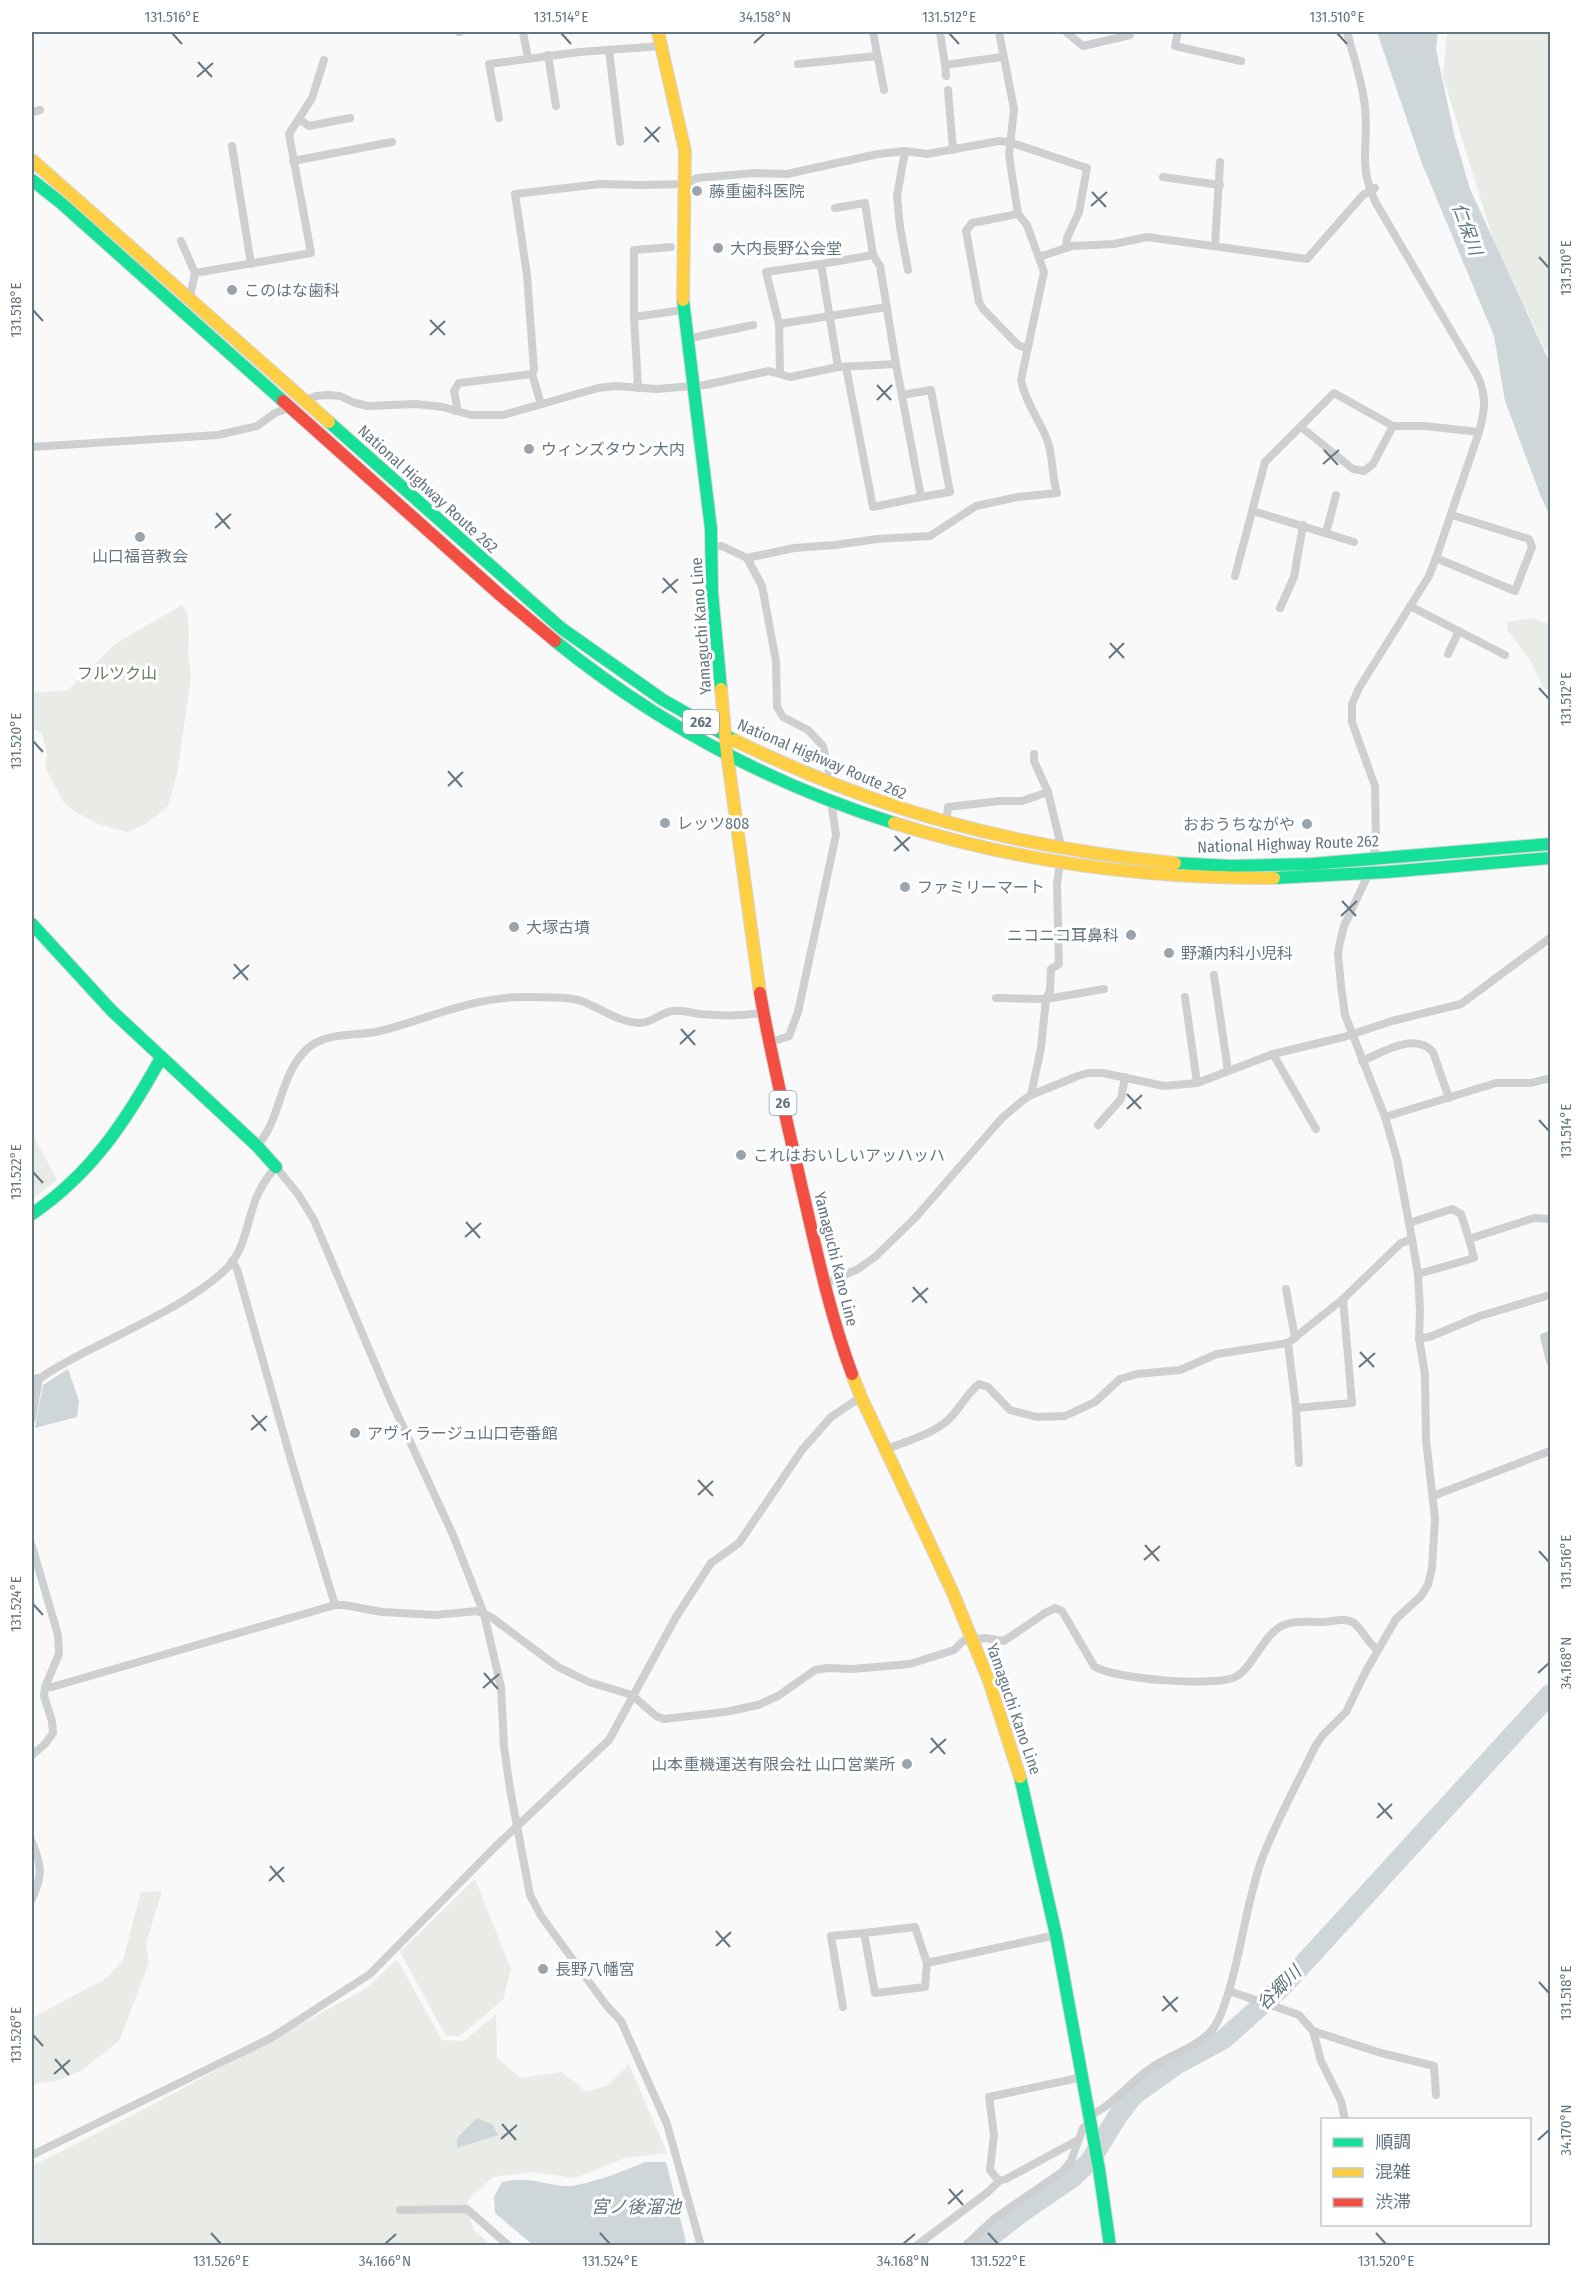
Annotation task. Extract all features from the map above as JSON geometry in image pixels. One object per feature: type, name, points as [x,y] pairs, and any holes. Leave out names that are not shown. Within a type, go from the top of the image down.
[{"type":"main road","name":"Yamaguchi Kano Line","points":[[658,32],[684,151],[683,310],[711,529],[712,592],[728,754],[753,947],[769,1043],[838,1338],[861,1397],[953,1593],[972,1639],[1024,1790],[1056,1935],[1083,2077],[1110,2246]]},
{"type":"main road","name":"National Highway Route 262","points":[[32,160],[561,628],[631,677],[727,737],[832,785],[911,814],[1117,872],[1216,878],[1286,878],[1551,858]]},
{"type":"main road","name":"National Highway Route 262","points":[[32,180],[550,637],[640,704],[728,754],[831,801],[946,838],[1061,857],[1108,857],[1230,866],[1374,859],[1551,844]]},
{"type":"main road","points":[[32,924],[112,1011],[257,1146],[276,1167]]},
{"type":"main road","points":[[32,1214],[60,1192],[103,1150],[138,1100],[161,1058]]},
{"type":"street","points":[[523,32],[528,58]]},
{"type":"street","points":[[873,32],[884,90]]},
{"type":"street","points":[[940,32],[946,76]]},
{"type":"street","points":[[747,558],[794,548],[877,539],[930,537],[976,506],[1018,497],[1057,493],[1053,482],[1047,439],[1023,392],[1021,380],[1044,272],[1027,225],[1018,214],[1009,155],[1014,109],[1002,57],[999,32]]},
{"type":"street","points":[[1066,32],[1083,46],[1130,35]]},
{"type":"street","points":[[1178,32],[1175,46],[1241,61]]},
{"type":"street","points":[[965,2246],[995,2218],[1062,2172],[1071,2161],[1083,2128],[1091,2124],[1129,2085],[1154,2066],[1212,2031],[1219,2020],[1229,1991],[1263,1857],[1316,1745],[1347,1712],[1396,1619],[1421,1596],[1428,1585],[1432,1568],[1435,1519],[1426,1439],[1425,1374],[1419,1339],[1418,1275],[1397,1159],[1385,1117],[1345,1015],[1338,954],[1344,926],[1374,859],[1376,828],[1374,786],[1356,738],[1352,722],[1353,704],[1374,662],[1428,576],[1452,515],[1485,413],[1483,387],[1372,189],[1363,165],[1365,104],[1347,32]]},
{"type":"street","points":[[499,118],[489,64],[548,55],[661,46]]},
{"type":"street","points":[[609,50],[620,142]]},
{"type":"street","points":[[548,55],[556,106]]},
{"type":"street","points":[[798,64],[877,56]]},
{"type":"street","points":[[945,66],[1002,57]]},
{"type":"street","points":[[195,273],[310,253],[289,134],[312,98],[324,60]]},
{"type":"street","points":[[948,90],[953,150]]},
{"type":"street","points":[[299,119],[309,126],[350,118]]},
{"type":"street","points":[[542,404],[532,375],[534,370],[527,275],[515,194],[600,183],[685,184],[697,178],[755,173],[787,174],[905,151],[927,154],[999,141],[1009,142],[1086,168],[1079,212],[1066,238],[1066,248]]},
{"type":"street","points":[[293,161],[392,142]]},
{"type":"street","points":[[232,146],[251,264]]},
{"type":"street","points":[[905,151],[897,196],[908,270]]},
{"type":"street","points":[[1215,246],[1220,162]]},
{"type":"street","points":[[1162,177],[1220,185]]},
{"type":"street","points":[[1039,257],[1066,248],[1114,244],[1147,237],[1307,259],[1363,195],[1372,189]]},
{"type":"street","points":[[835,208],[865,203],[873,255],[880,266],[921,497]]},
{"type":"street","points":[[1018,214],[972,223],[966,231],[979,302],[1018,345],[1026,348]]},
{"type":"street","points":[[181,241],[195,273],[190,299],[182,311]]},
{"type":"street","points":[[638,388],[634,317],[634,250],[671,247]]},
{"type":"street","points":[[780,374],[779,324],[766,272],[873,255]]},
{"type":"street","points":[[821,264],[829,315],[873,507],[950,492],[931,390],[902,395]]},
{"type":"street","points":[[779,324],[887,307]]},
{"type":"street","points":[[634,317],[683,310]]},
{"type":"street","points":[[686,339],[753,325]]},
{"type":"street","points":[[32,447],[218,435],[257,426],[275,413],[316,396],[340,396],[368,406],[416,404],[443,407],[471,415],[503,415],[598,388],[657,389],[705,385],[769,371],[790,377],[842,367],[896,364]]},
{"type":"street","points":[[455,411],[457,407],[454,391],[459,383],[532,375]]},
{"type":"street","points":[[1235,576],[1265,462],[1334,393],[1393,426],[1425,426],[1479,432]]},
{"type":"street","points":[[1300,427],[1353,470],[1364,471],[1373,464],[1393,426]]},
{"type":"street","points":[[1326,533],[1336,495]]},
{"type":"street","points":[[1253,511],[1354,542]]},
{"type":"street","points":[[1436,558],[1515,591],[1532,547],[1529,539],[1452,515]]},
{"type":"street","points":[[1280,608],[1294,577],[1304,525]]},
{"type":"street","points":[[711,547],[722,546],[747,558],[762,586],[776,661],[777,707],[783,717],[808,730],[824,746],[832,785]]},
{"type":"street","points":[[1410,606],[1505,655]]},
{"type":"street","points":[[1448,654],[1459,632]]},
{"type":"street","points":[[1031,1095],[1041,1048],[1051,969],[1059,964],[1057,884],[1061,857],[1048,792],[1034,761],[1034,754]]},
{"type":"street","points":[[946,824],[948,807],[999,801],[1022,801],[1048,792]]},
{"type":"street","points":[[769,1043],[789,1036],[798,1012],[836,835],[831,801]]},
{"type":"street","points":[[824,1284],[858,1269],[875,1257],[916,1217],[1002,1118],[1031,1095],[1088,1073],[1103,1073],[1164,1086],[1197,1083],[1273,1054],[1461,1004],[1551,938]]},
{"type":"street","points":[[1214,975],[1228,1071]]},
{"type":"street","points":[[996,998],[1046,999],[1104,989]]},
{"type":"street","points":[[257,1146],[265,1137],[274,1119],[296,1062],[307,1049],[332,1036],[364,1034],[466,1003],[504,998],[528,997],[582,1001],[639,1023],[655,1020],[675,1010],[727,1016],[764,1012]]},
{"type":"street","points":[[1185,997],[1197,1083]]},
{"type":"street","points":[[1362,1061],[1397,1046],[1418,1043],[1428,1047],[1436,1060],[1449,1098]]},
{"type":"street","points":[[1273,1054],[1316,1129]]},
{"type":"street","points":[[1098,1125],[1121,1099],[1125,1077]]},
{"type":"street","points":[[1385,1117],[1496,1083],[1531,1083],[1551,1078]]},
{"type":"street","points":[[32,1419],[34,1381],[188,1296],[226,1269],[237,1253],[255,1199],[266,1178],[276,1167],[298,1194],[314,1220],[388,1394],[453,1535],[484,1614],[501,1687],[504,1747],[516,1827],[530,1894],[541,1916],[606,2005],[621,2021],[667,2124],[701,2246]]},
{"type":"street","points":[[1409,1223],[1452,1209],[1461,1214],[1474,1258],[1418,1275]]},
{"type":"street","points":[[1469,1239],[1534,1218],[1551,1219]]},
{"type":"street","points":[[885,1450],[935,1429],[950,1418],[969,1392],[979,1384],[988,1387],[1010,1410],[1037,1417],[1065,1416],[1095,1402],[1120,1379],[1137,1374],[1180,1370],[1217,1354],[1292,1341],[1343,1299],[1401,1243],[1412,1239]]},
{"type":"street","points":[[232,1261],[237,1269],[335,1605]]},
{"type":"street","points":[[1286,1289],[1292,1341],[1299,1463]]},
{"type":"street","points":[[1419,1339],[1480,1316],[1551,1295]]},
{"type":"street","points":[[1296,1408],[1352,1403],[1343,1299]]},
{"type":"street","points":[[1551,1335],[1544,1337],[1551,1361]]},
{"type":"street","points":[[32,2155],[272,2038],[370,1974],[570,1774],[609,1740],[676,1617],[711,1563],[740,1543],[802,1450],[831,1417],[861,1397]]},
{"type":"street","points":[[1433,1496],[1551,1451]]},
{"type":"street","points":[[32,1546],[58,1635],[59,1654],[45,1687],[44,1700],[52,1721],[53,1733],[45,1744],[32,1755]]},
{"type":"street","points":[[45,1687],[86,1678],[335,1605],[382,1612],[435,1616],[477,1611],[558,1667],[589,1682],[632,1695],[656,1716],[664,1719],[725,1712],[758,1705],[778,1696],[815,1670],[910,1664],[954,1650],[963,1641],[985,1638],[1004,1641],[1055,1608],[1062,1611],[1094,1666],[1099,1670],[1118,1674],[1194,1683],[1234,1678],[1243,1672],[1270,1633],[1290,1623],[1304,1620],[1347,1620],[1354,1624],[1378,1650]]},
{"type":"street","points":[[32,1842],[41,1863],[39,1883],[32,1899]]},
{"type":"street","points":[[843,2007],[831,1936],[915,1927],[927,1963],[926,1987],[875,1993],[864,1934]]},
{"type":"street","points":[[927,1963],[1056,1935]]},
{"type":"street","points":[[1229,1991],[1299,2015],[1313,2031],[1321,2061],[1341,2101],[1345,2118]]},
{"type":"street","points":[[1313,2031],[1381,2053],[1434,2066],[1436,2095]]},
{"type":"street","points":[[999,2181],[990,2170],[989,2164],[994,2134],[989,2097],[1083,2077]]},
{"type":"street","points":[[916,2246],[988,2192],[999,2181],[1078,2140]]},
{"type":"street","points":[[400,2210],[467,2209],[509,2246]]},
{"type":"green space","points":[[1447,32],[1550,32],[1550,359],[1496,249],[1443,77]]},
{"type":"green space","name":"フルツク山","points":[[182,605],[187,613],[191,678],[177,774],[168,806],[146,824],[128,832],[98,824],[74,811],[63,801],[45,767],[47,755],[42,733],[32,729],[32,693],[68,690],[115,644]]},
{"type":"green space","points":[[1533,618],[1550,625],[1550,690],[1544,689],[1530,660],[1507,630],[1507,622]]},
{"type":"green space","points":[[32,1133],[57,1180],[32,1199]]},
{"type":"green space","points":[[475,1879],[511,1969],[503,2000],[460,2036],[446,2036],[400,1952]]},
{"type":"green space","points":[[162,1891],[146,1943],[149,1963],[119,2041],[81,2071],[55,2081],[32,2084],[32,2018],[107,1978],[123,1960],[141,1892]]},
{"type":"green space","points":[[397,1959],[442,2040],[464,2041],[496,2014],[497,2058],[521,2078],[562,2072],[586,2092],[608,2085],[629,2064],[667,2153],[625,2158],[575,2178],[532,2172],[493,2177],[467,2201],[473,2229],[491,2245],[32,2246],[32,2166],[158,2102],[367,1988]]},
{"type":"water","name":"仁保川","points":[[1377,32],[1438,32],[1436,49],[1454,134],[1470,189],[1550,363],[1550,516],[1505,401],[1494,336],[1421,161]]},
{"type":"water","points":[[68,1369],[79,1401],[77,1417],[35,1428],[43,1385]]},
{"type":"water","points":[[477,2118],[493,2125],[498,2135],[457,2148],[457,2138]]},
{"type":"water","name":"宮ノ後溜池","points":[[645,2162],[666,2162],[686,2242],[679,2245],[533,2245],[495,2213],[494,2197],[502,2182],[526,2180],[571,2186],[604,2178]]},
{"type":"waterway","name":"谷郷川","points":[[979,2246],[1021,2213],[1072,2178],[1090,2161],[1119,2114],[1134,2095],[1176,2065],[1224,2039],[1283,1986],[1550,1694]]},
{"type":"traffic: fast","points":[[32,180],[61,203],[283,401]]},
{"type":"traffic: fast","points":[[683,300],[711,529],[712,592],[721,689]]},
{"type":"traffic: fast","points":[[329,422],[561,628],[663,700],[734,740]]},
{"type":"traffic: fast","points":[[555,641],[633,698],[716,748],[803,789],[894,823]]},
{"type":"traffic: fast","points":[[1175,863],[1231,866],[1311,864],[1550,844]]},
{"type":"traffic: fast","points":[[1274,878],[1387,872],[1550,858]]},
{"type":"traffic: fast","points":[[32,924],[112,1011],[257,1146],[276,1167]]},
{"type":"traffic: fast","points":[[32,1214],[73,1181],[106,1144],[135,1103],[161,1058]]},
{"type":"traffic: fast","points":[[1020,1777],[1056,1935],[1099,2169],[1110,2246]]},
{"type":"traffic: slow","points":[[658,32],[685,151],[683,300]]},
{"type":"traffic: slow","points":[[32,160],[329,422]]},
{"type":"traffic: slow","points":[[721,689],[727,754],[760,993]]},
{"type":"traffic: slow","points":[[734,740],[842,787],[949,822],[1058,847],[1175,863]]},
{"type":"traffic: slow","points":[[894,823],[987,848],[1082,866],[1177,875],[1274,878]]},
{"type":"traffic: slow","points":[[852,1374],[953,1593],[989,1681],[1020,1777]]},
{"type":"traffic: jam","points":[[283,401],[500,595],[555,641]]},
{"type":"traffic: jam","points":[[760,993],[774,1065],[818,1256],[836,1327],[852,1374]]},
{"type":"place","name":"藤重歯科医院","points":[[697,191]]},
{"type":"place","name":"大内長野公会堂","points":[[718,248]]},
{"type":"place","name":"このはな歯科","points":[[232,290]]},
{"type":"place","name":"ウィンズタウン大内","points":[[529,449]]},
{"type":"place","name":"山口福音教会","points":[[140,537]]},
{"type":"place","name":"レッツ808","points":[[665,823]]},
{"type":"place","name":"おおうちながや","points":[[1307,824]]},
{"type":"place","name":"ファミリーマート","points":[[905,887]]},
{"type":"place","name":"大塚古墳","points":[[514,927]]},
{"type":"place","name":"ニコニコ耳鼻科","points":[[1131,935]]},
{"type":"place","name":"野瀬内科小児科","points":[[1169,953]]},
{"type":"place","name":"これはおいしいアッハッハ","points":[[741,1155]]},
{"type":"place","name":"アヴィラージュ山口壱番館","points":[[355,1433]]},
{"type":"place","name":"山本重機運送有限会社 山口営業所","points":[[907,1764]]},
{"type":"place","name":"長野八幡宮","points":[[543,1969]]}]
